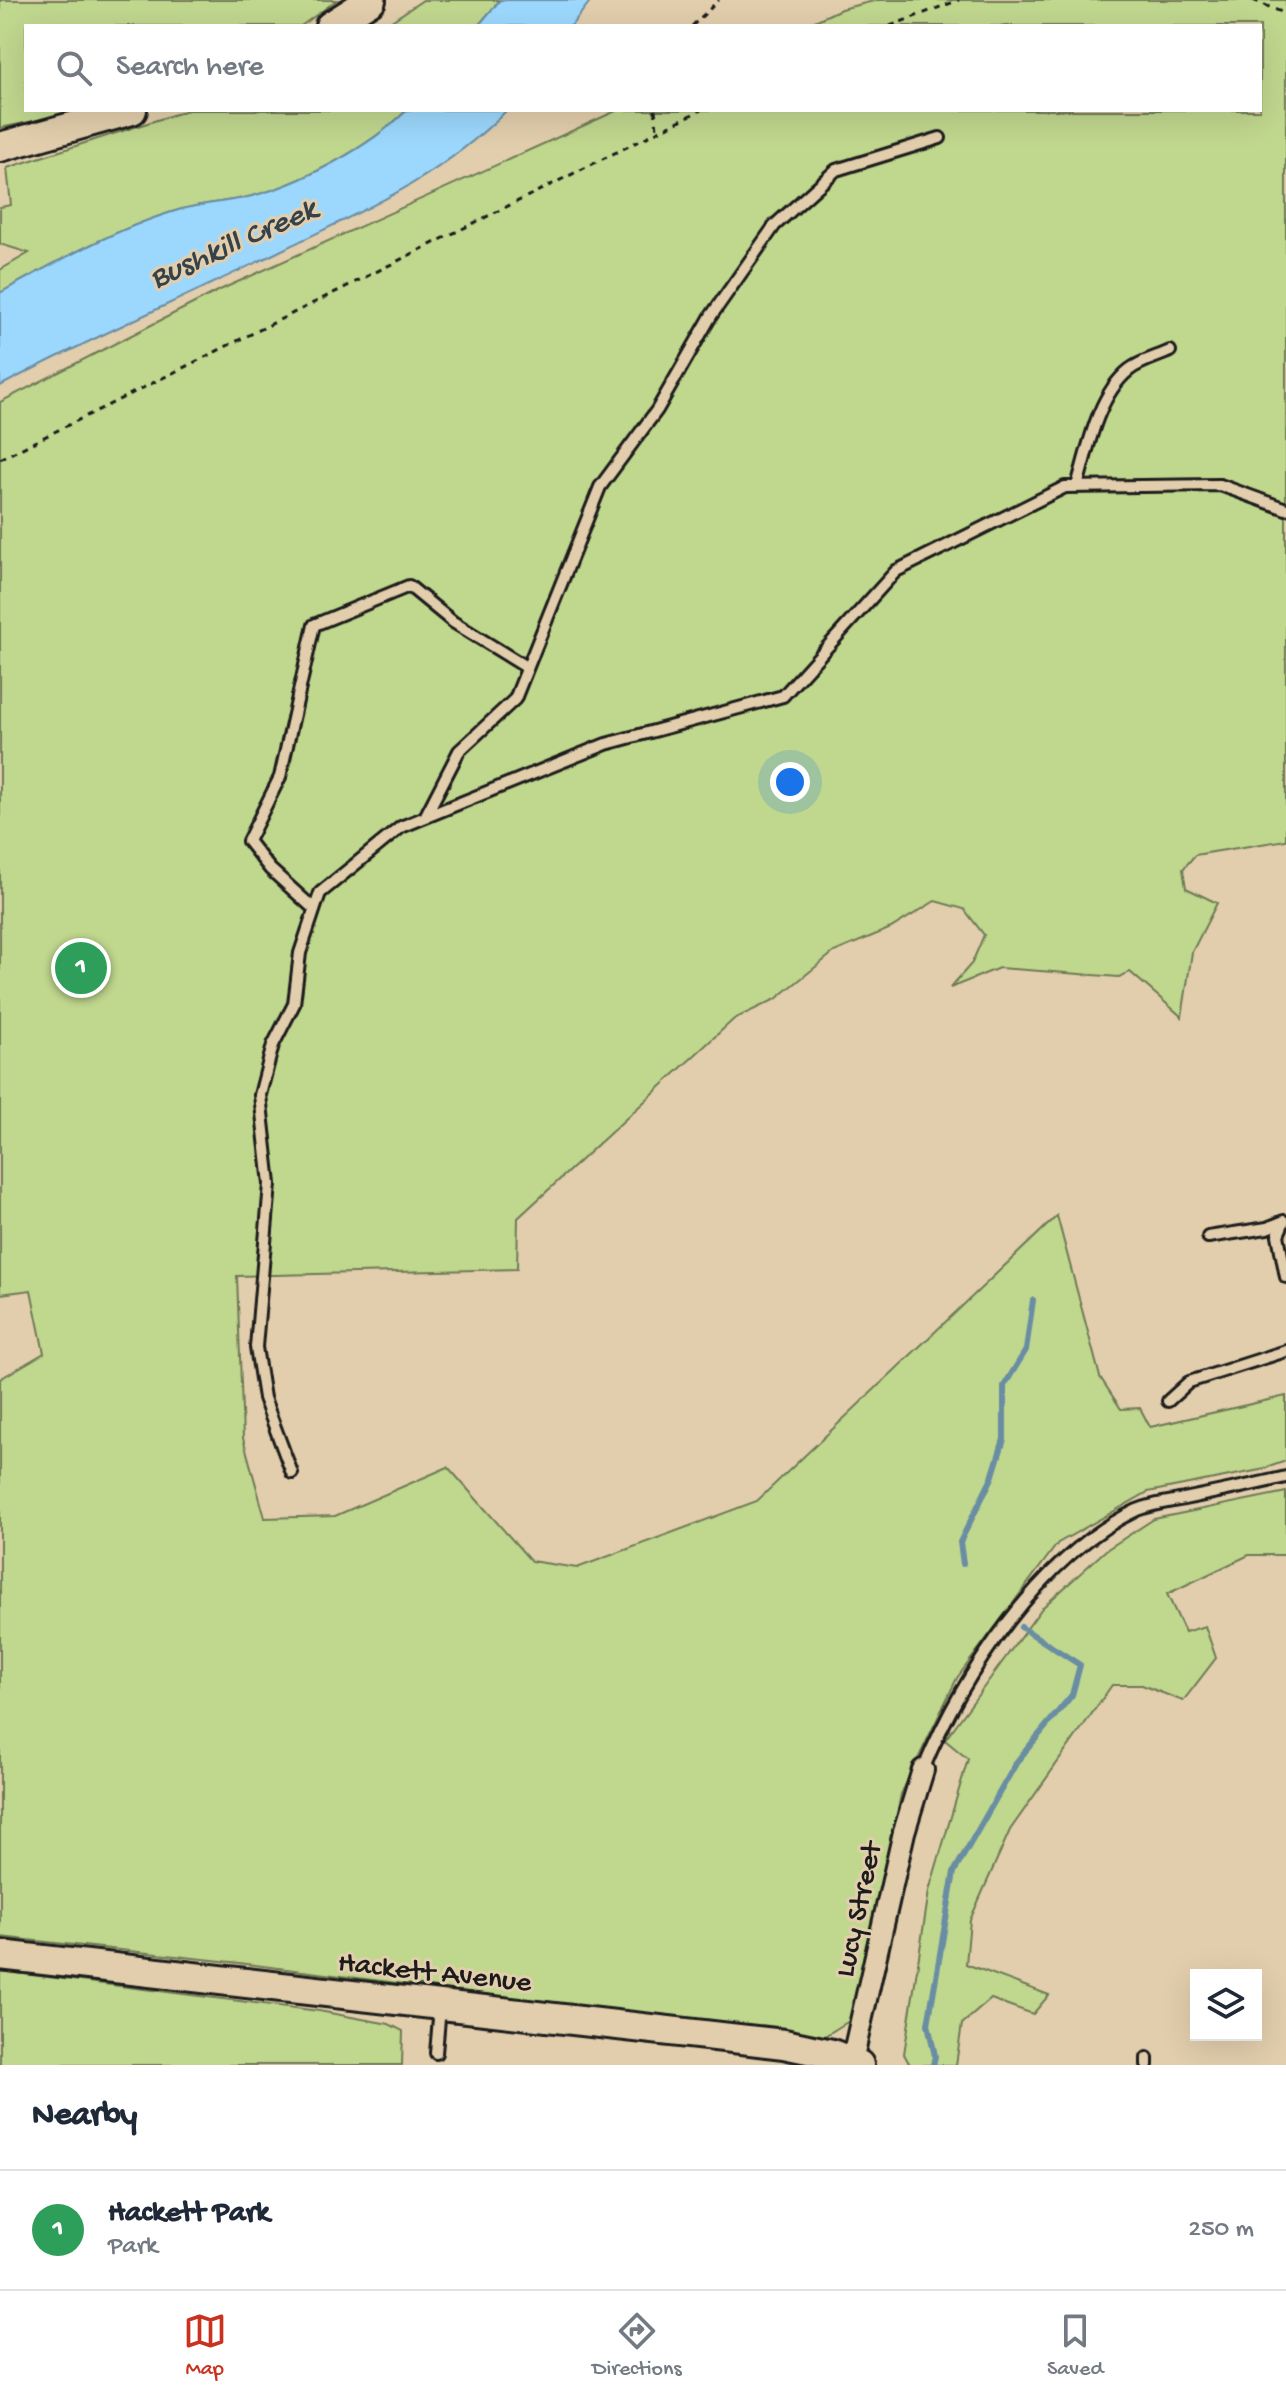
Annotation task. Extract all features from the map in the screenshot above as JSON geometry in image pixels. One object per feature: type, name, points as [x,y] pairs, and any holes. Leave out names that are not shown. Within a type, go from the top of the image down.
[{"type":"main road","points":[[333,24],[371,0]]},
{"type":"main road","points":[[0,147],[125,112]]},
{"type":"main road","name":"Hackett Avenue","points":[[0,1955],[784,2044],[855,2063]]},
{"type":"street","name":"Lucy Street","points":[[855,2063],[904,1832],[923,1770]]},
{"type":"lane","points":[[425,818],[459,751],[515,699],[600,487],[657,410],[711,316],[775,225],[836,170],[940,138]]},
{"type":"lane","points":[[1077,486],[1096,422],[1116,386],[1130,369],[1170,351]]},
{"type":"lane","points":[[292,1473],[264,1398],[256,1347],[270,1184],[260,1095],[273,1045],[294,1004],[300,953],[320,893],[401,827],[606,744],[783,696],[896,571],[1065,487],[1220,485],[1286,509]]},
{"type":"lane","points":[[313,908],[270,869],[248,841],[280,777],[314,625],[409,586],[453,622],[526,667]]},
{"type":"lane","points":[[1208,1237],[1267,1228],[1285,1220]]},
{"type":"lane","points":[[1285,1220],[1278,1235],[1286,1277]]},
{"type":"lane","points":[[1168,1401],[1189,1382],[1286,1351]]},
{"type":"lane","points":[[923,1770],[941,1726],[982,1660],[1064,1561],[1098,1531],[1140,1508],[1286,1477]]},
{"type":"lane","points":[[436,2053],[440,2005]]},
{"type":"path","points":[[694,24],[719,0]]},
{"type":"path","points":[[895,24],[959,0]]},
{"type":"path","points":[[1253,0],[1286,14]]},
{"type":"path","points":[[655,112],[657,129]]},
{"type":"path","points":[[0,459],[696,112]]},
{"type":"green space","points":[[0,0],[337,0],[304,24],[24,24],[24,112],[77,112],[0,128]]},
{"type":"green space","points":[[423,0],[500,0],[480,24],[387,24]]},
{"type":"green space","points":[[878,0],[1286,0],[1286,840],[1195,855],[1183,869],[1186,888],[1217,903],[1192,952],[1182,1017],[1130,972],[1119,977],[999,968],[950,988],[972,963],[984,935],[964,909],[935,901],[891,928],[834,952],[776,999],[734,1019],[518,1218],[517,1269],[237,1276],[243,1438],[265,1518],[335,1516],[448,1467],[531,1561],[577,1568],[757,1501],[1057,1216],[1100,1377],[1121,1409],[1140,1408],[1150,1427],[1286,1396],[1286,1461],[1260,1470],[1148,1492],[1058,1543],[957,1678],[901,1794],[857,2016],[823,2037],[231,1962],[0,1937],[0,1379],[44,1353],[31,1290],[0,1294],[0,402],[222,289],[614,112],[1262,112],[1262,24],[808,24],[841,9]]},
{"type":"green space","points":[[182,112],[405,112],[354,151],[289,184],[240,199],[199,205],[158,216],[66,257],[0,293],[0,270],[29,253],[0,244],[0,207],[11,205],[7,168]]},
{"type":"green space","points":[[1286,1492],[1286,1555],[1249,1555],[1167,1594],[1185,1632],[1205,1626],[1216,1658],[1183,1701],[1142,1685],[1112,1685],[1010,1830],[970,1920],[966,1964],[1049,1995],[1033,2014],[991,1999],[962,2024],[956,2065],[910,2065],[904,2054],[929,1891],[968,1759],[945,1740],[1042,1608],[1106,1550],[1154,1519]]},
{"type":"green space","points":[[0,1971],[319,2011],[389,2024],[403,2031],[402,2065],[0,2065]]},
{"type":"water","points":[[500,0],[591,0],[573,24],[480,24]]},
{"type":"water","name":"Bushkill Creek","points":[[405,112],[505,112],[456,154],[403,189],[0,386],[0,293],[66,257],[158,216],[199,205],[240,199],[290,184],[354,151]]},
{"type":"waterway","points":[[963,1564],[960,1542],[992,1478],[1004,1439],[1004,1386],[1026,1350],[1033,1300]]},
{"type":"waterway","points":[[933,2065],[935,2056],[928,2024],[954,1872],[1018,1760],[1072,1695],[1080,1665],[1021,1627]]},
{"type":"place","name":"Hackett Park","points":[[81,968]]}]
